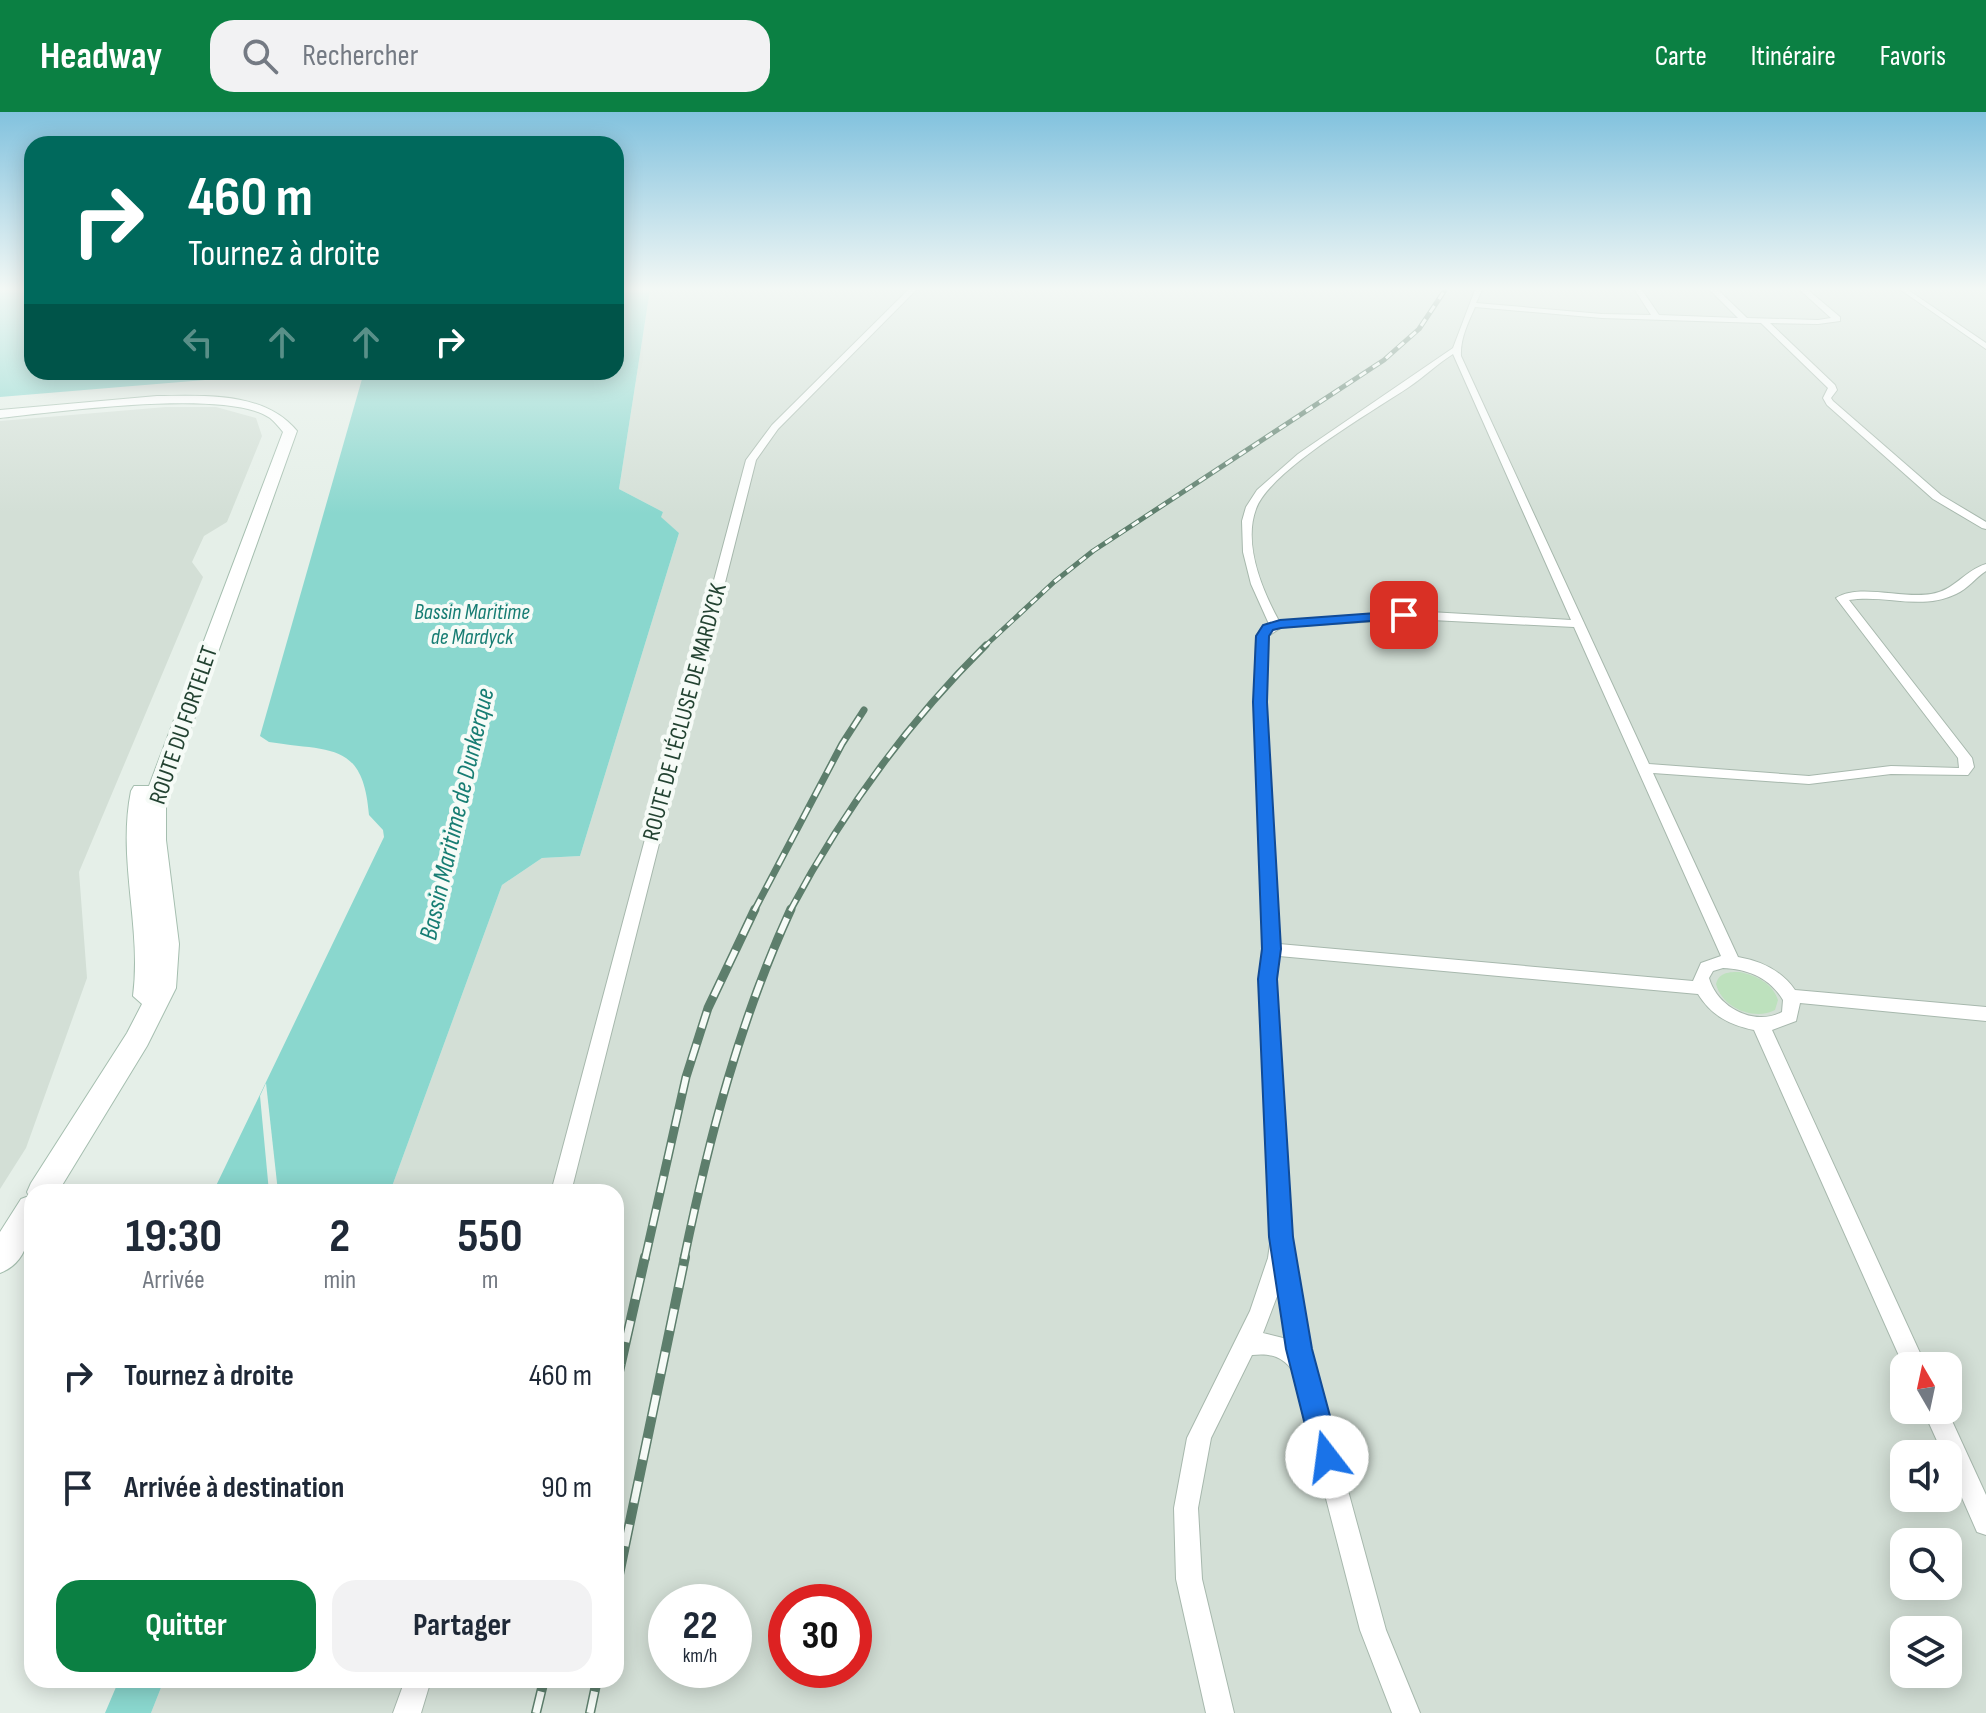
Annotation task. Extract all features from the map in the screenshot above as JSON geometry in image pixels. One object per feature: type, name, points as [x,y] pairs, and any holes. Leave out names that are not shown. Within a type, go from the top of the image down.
[{"type":"main road","name":"ROUTE DU FORTELET","points":[[2,414],[212,399],[257,405],[289,426],[289,436],[155,798],[155,840],[167,944],[165,980],[144,1028],[47,1184]]},
{"type":"main road","points":[[0,1259],[24,1221]]},
{"type":"street","name":"ROUTE DE L'ÉCLUSE DE MARDYCK","points":[[563,1184],[751,460],[775,427],[837,365]]},
{"type":"street","points":[[1275,625],[1263,604],[1251,566],[1248,521],[1257,495],[1278,474],[1433,365]]},
{"type":"street","points":[[1462,365],[1732,962]]},
{"type":"street","points":[[1809,365],[1833,388],[1827,396],[1830,403],[1937,497],[1986,526]]},
{"type":"street","points":[[1644,768],[1809,780],[1891,770],[1963,772],[1967,767],[1965,758],[1842,598],[1853,595],[1936,597],[1956,590],[1976,571],[1986,567]]},
{"type":"street","points":[[1406,1713],[1373,1630],[1303,1366],[1281,1237],[1268,979],[1271,949],[1260,702],[1262,636],[1275,625],[1404,615],[1578,624]]},
{"type":"street","points":[[1271,949],[1702,988]]},
{"type":"street","points":[[1732,962],[1767,973],[1791,996],[1793,1007],[1787,1019],[1775,1024],[1760,1024],[1727,1013],[1710,999],[1702,988],[1701,978],[1705,969],[1714,964],[1732,962]]},
{"type":"street","points":[[1791,996],[1986,1014]]},
{"type":"street","points":[[1760,1024],[1909,1352]]},
{"type":"street","points":[[1228,1713],[1197,1623],[1188,1576],[1186,1513],[1199,1438],[1273,1286],[1281,1237]]},
{"type":"street","points":[[1245,1346],[1261,1344],[1284,1348],[1294,1354],[1303,1366]]},
{"type":"street","points":[[1941,1424],[1986,1523]]},
{"type":"street","points":[[1213,1673],[1220,1713]]},
{"type":"street","points":[[407,1713],[415,1688]]},
{"type":"shaded area","points":[[638,365],[1986,365],[1986,1713],[151,1713],[161,1688],[624,1688],[624,1184],[393,1184],[502,885],[542,858],[580,856],[679,533],[660,517],[663,512],[619,489]]},
{"type":"shaded area","points":[[166,407],[216,407],[256,418],[262,436],[227,522],[204,536],[192,562],[203,577],[79,872],[87,978],[26,1148],[0,1189],[0,421]]},
{"type":"green space","points":[[1740,972],[1758,978],[1772,989],[1778,1000],[1775,1010],[1749,1013],[1725,1000],[1719,992],[1717,980],[1725,974]]},
{"type":"water","points":[[0,365],[24,365],[24,380],[205,380],[0,397]]},
{"type":"water","name":"Bassin Maritime de Mardyck","points":[[624,365],[638,365],[619,489],[663,512],[661,517],[679,533],[580,856],[542,858],[502,885],[393,1184],[217,1184],[384,837],[383,830],[369,815],[366,791],[360,774],[351,762],[340,754],[326,750],[269,742],[260,736],[362,380],[624,380]]},
{"type":"water","points":[[116,1688],[161,1688],[151,1713],[105,1713]]},
{"type":"pier","points":[[266,1083],[277,1184],[268,1184],[260,1096]]},
{"type":"railway","points":[[985,646],[1054,582],[1093,551],[1377,365]]},
{"type":"railway","points":[[791,910],[831,839],[878,770],[929,706],[985,646]]},
{"type":"railway","points":[[755,910],[842,744],[864,710]]},
{"type":"railway","points":[[645,1259],[686,1077],[708,1008],[755,910]]},
{"type":"railway","points":[[684,1259],[727,1081],[756,994],[791,910]]},
{"type":"railway","points":[[624,1350],[645,1257]]},
{"type":"railway","points":[[624,1551],[685,1257]]},
{"type":"railway","points":[[536,1713],[542,1688]]},
{"type":"railway","points":[[590,1713],[595,1688]]},
{"type":"route","points":[[1327,1457],[1299,1349],[1281,1237],[1268,979],[1271,949],[1260,702],[1262,636],[1268,628],[1280,624],[1404,615]]},
{"type":"water label","name":"Bassin Maritime de Dunkerque","points":[[456,814]]}]
